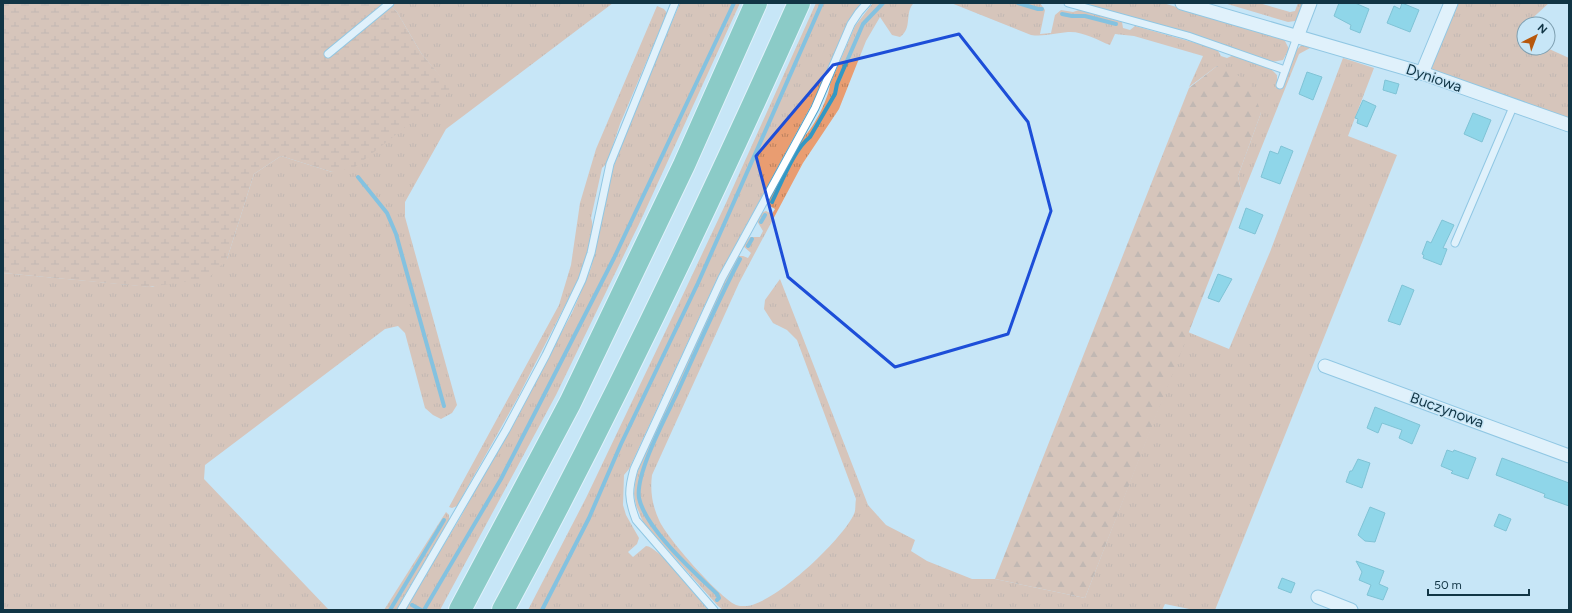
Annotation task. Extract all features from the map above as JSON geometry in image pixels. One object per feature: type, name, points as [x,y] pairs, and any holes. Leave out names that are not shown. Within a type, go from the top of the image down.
[{"type":"highway","points":[[460,610],[570,403],[684,165],[756,3]]},
{"type":"highway","points":[[503,610],[562,502],[616,395],[683,257],[799,3]]},
{"type":"street","name":"Dyniowa","points":[[1182,3],[1422,73],[1569,125]]},
{"type":"street","points":[[1297,37],[1310,3]]},
{"type":"street","points":[[1422,73],[1451,3]]},
{"type":"street","name":"Buczynowa","points":[[1325,366],[1569,456]]},
{"type":"street","points":[[1318,597],[1351,610]]},
{"type":"lane","points":[[328,54],[390,3]]},
{"type":"lane","points":[[401,610],[506,430],[546,355],[582,280],[591,253],[610,164],[676,3]]},
{"type":"lane","points":[[714,610],[636,520],[629,502],[629,486],[634,469],[722,278],[815,108],[851,24],[867,3]]},
{"type":"lane","points":[[1068,3],[1188,36],[1285,70]]},
{"type":"lane","points":[[1280,85],[1297,37]]},
{"type":"lane","points":[[1455,244],[1513,106]]},
{"type":"highlighted area","points":[[959,34],[1028,122],[1051,211],[1008,334],[895,367],[788,277],[756,156],[833,65]]},
{"type":"green space","points":[[3,3],[387,3],[397,12],[421,53],[452,90],[355,167],[332,172],[281,156],[254,174],[227,259],[209,278],[149,287],[3,273]]},
{"type":"green space","points":[[387,3],[613,3],[446,129],[405,202],[405,217],[457,405],[452,413],[441,419],[433,415],[425,408],[405,333],[398,326],[385,329],[205,465],[204,479],[329,610],[3,610],[3,273],[152,287],[227,259],[254,174],[281,156],[332,172],[451,90],[421,53],[397,12]]},
{"type":"green space","points":[[680,3],[740,3],[640,222],[556,395],[440,610],[404,610],[460,518],[572,313],[591,268],[608,186],[622,138]]},
{"type":"green space","points":[[816,3],[861,3],[848,21],[818,93],[716,281],[629,469],[624,475],[623,505],[626,515],[639,538],[637,544],[628,552],[633,557],[646,546],[652,548],[669,563],[709,610],[528,610],[586,498],[680,301]]},
{"type":"green space","points":[[873,3],[914,3],[909,11],[908,25],[900,37],[892,35],[880,17],[866,41],[839,109],[803,163],[739,283],[652,475],[651,492],[659,520],[682,552],[718,591],[736,605],[745,606],[757,603],[772,595],[806,569],[836,539],[854,514],[856,499],[797,340],[787,330],[773,323],[764,309],[765,300],[780,279],[868,505],[886,525],[915,540],[911,551],[927,561],[972,579],[995,579],[1085,598],[1188,332],[1229,349],[1270,252],[1343,58],[1374,68],[1348,136],[1397,155],[1215,610],[1194,610],[1165,604],[1162,610],[723,610],[643,522],[636,505],[634,494],[636,476],[653,433],[725,278],[738,256],[748,258],[751,253],[743,246],[750,237],[760,237],[763,231],[757,221],[761,213],[766,211],[772,214],[775,209],[768,205],[768,199],[801,139],[815,122],[827,98],[830,84],[855,26]]},
{"type":"green space","points":[[951,3],[1040,3],[1045,10],[1040,34],[1051,33],[1055,15],[1061,10],[1073,12],[1079,10],[1122,22],[1123,28],[1130,30],[1135,26],[1217,49],[1221,56],[1227,58],[1234,55],[1270,68],[1277,75],[1277,83],[1283,86],[1297,49],[1302,45],[1310,45],[1310,48],[1299,54],[1242,196],[1238,176],[1261,113],[1217,66],[1189,87],[1203,56],[1134,36],[1115,34],[1110,45],[1084,34],[1074,32],[1063,32],[1040,36],[1031,35]]},
{"type":"green space","points":[[1078,3],[1163,3],[1284,39],[1289,49],[1283,60],[1272,62],[1205,38]]},
{"type":"green space","points":[[1224,3],[1259,3],[1290,12],[1295,11],[1298,3],[1306,3],[1299,23],[1295,21],[1288,22]]},
{"type":"green space","points":[[1456,3],[1549,3],[1535,16],[1516,16],[1516,56],[1556,56],[1556,52],[1569,58],[1569,119],[1429,70]]},
{"type":"green space","points":[[657,6],[664,9],[667,13],[620,124],[607,163],[602,168],[591,218],[592,233],[585,262],[578,279],[517,399],[457,506],[452,508],[449,507],[559,305],[571,265],[580,203],[596,149]]},
{"type":"green space","points":[[1217,66],[1250,81],[1261,113],[1238,176],[1242,196],[1085,598],[995,579],[1189,88]]},
{"type":"green space","points":[[446,512],[449,515],[449,521],[396,610],[384,610]]},
{"type":"building","points":[[1339,3],[1355,3],[1369,9],[1360,33],[1350,29],[1351,25],[1334,16]]},
{"type":"building","points":[[1402,3],[1419,10],[1410,32],[1387,23],[1394,6],[1400,9]]},
{"type":"building","points":[[1307,72],[1322,77],[1313,100],[1299,94]]},
{"type":"building","points":[[1385,80],[1399,84],[1396,94],[1383,90]]},
{"type":"building","points":[[1363,100],[1376,106],[1367,127],[1357,123],[1358,119],[1355,118]]},
{"type":"building","points":[[1473,113],[1491,120],[1482,142],[1464,134]]},
{"type":"building","points":[[1281,146],[1293,151],[1280,184],[1261,177],[1270,151],[1278,154]]},
{"type":"building","points":[[1246,208],[1263,215],[1255,234],[1239,228]]},
{"type":"building","points":[[1442,220],[1454,225],[1443,248],[1447,249],[1441,265],[1423,258],[1424,255],[1422,254],[1427,241],[1431,243]]},
{"type":"building","points":[[1218,274],[1232,279],[1219,302],[1208,298]]},
{"type":"building","points":[[1402,285],[1414,290],[1400,325],[1388,321]]},
{"type":"building","points":[[1375,407],[1420,425],[1412,444],[1399,438],[1402,430],[1382,423],[1378,433],[1367,428]]},
{"type":"building","points":[[1447,450],[1453,452],[1454,450],[1476,458],[1468,479],[1451,473],[1453,471],[1441,466]]},
{"type":"building","points":[[1502,458],[1569,483],[1569,506],[1544,497],[1545,494],[1496,475]]},
{"type":"building","points":[[1358,459],[1370,463],[1362,488],[1346,482],[1350,471],[1352,471]]},
{"type":"building","points":[[1370,507],[1385,513],[1375,542],[1365,541],[1358,535]]},
{"type":"building","points":[[1499,514],[1511,519],[1506,531],[1494,526]]},
{"type":"building","points":[[1356,561],[1384,571],[1379,584],[1388,588],[1383,600],[1367,595],[1371,585],[1359,580],[1362,572]]},
{"type":"building","points":[[1282,578],[1295,583],[1291,593],[1278,588]]},
{"type":"waterway","points":[[424,610],[501,479],[541,401],[614,258],[734,3]]},
{"type":"waterway","points":[[542,610],[589,518],[621,444],[698,283],[822,3]]},
{"type":"waterway","points":[[772,202],[793,158],[804,142],[810,137],[835,94],[837,84],[863,24],[883,3]]},
{"type":"waterway","points":[[1018,3],[1042,9]]},
{"type":"waterway","points":[[1062,14],[1085,16],[1116,24]]},
{"type":"waterway","points":[[358,177],[387,213],[396,234],[444,406]]},
{"type":"waterway","points":[[761,222],[765,215]]},
{"type":"waterway","points":[[748,246],[752,239]]},
{"type":"waterway","points":[[717,600],[719,598],[717,594],[672,549],[651,523],[643,510],[639,498],[639,487],[653,444],[740,259]]},
{"type":"waterway","points":[[390,610],[444,520]]},
{"type":"waterway","points":[[412,605],[421,610]]}]
